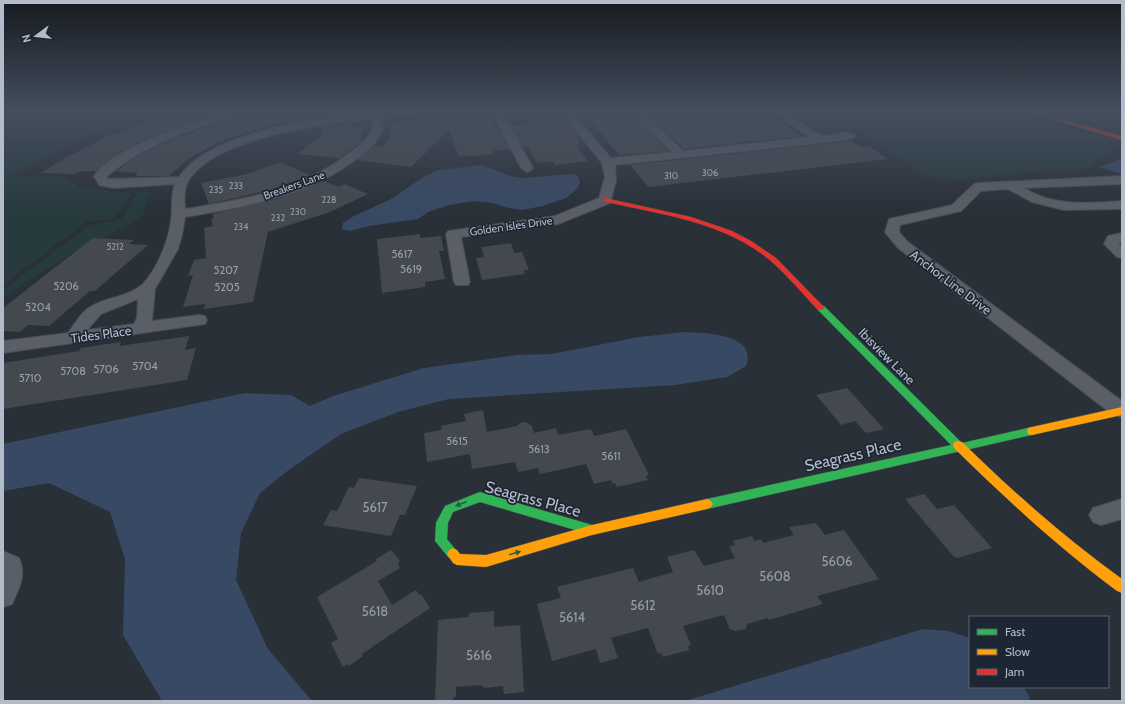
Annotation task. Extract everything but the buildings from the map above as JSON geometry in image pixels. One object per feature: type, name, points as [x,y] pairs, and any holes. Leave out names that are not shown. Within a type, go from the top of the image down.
[{"type":"street","points":[[151,145],[108,168],[100,176],[103,182],[113,184],[183,180]]},
{"type":"street","points":[[74,337],[91,314],[147,288],[167,259],[176,236],[178,214],[177,202],[179,190],[183,180],[191,168],[209,156],[231,145]]},
{"type":"street","name":"Breakers Lane","points":[[178,214],[263,197],[287,190],[344,164],[367,145]]},
{"type":"street","points":[[515,145],[527,168]]},
{"type":"street","points":[[594,145],[608,162],[611,170],[611,186],[604,200]]},
{"type":"street","points":[[672,145],[681,154]]},
{"type":"street","points":[[608,162],[772,145]]},
{"type":"street","name":"Anchor Line Drive","points":[[1121,410],[903,246],[892,232],[894,222],[956,208],[978,187],[1122,180]]},
{"type":"street","points":[[1010,185],[1036,200],[1061,206],[1086,208],[1122,206]]},
{"type":"street","name":"Golden Isles Drive","points":[[462,282],[453,234],[558,220],[604,200]]},
{"type":"street","name":"Ibisview Lane","points":[[604,200],[689,217],[741,238],[767,254],[1001,488],[1122,588]]},
{"type":"street","points":[[1122,237],[1113,239],[1111,244],[1122,254]]},
{"type":"street","points":[[141,328],[145,318],[147,288]]},
{"type":"street","name":"Tides Place","points":[[3,347],[199,320]]},
{"type":"street","name":"Seagrass Place","points":[[592,530],[480,497],[449,509],[442,523],[441,541],[457,559],[486,561],[592,530],[1121,410]]},
{"type":"street","points":[[3,562],[10,566],[9,582],[3,595]]},
{"type":"green space","points":[[3,145],[70,145],[13,176],[66,178],[78,187],[132,194],[114,219],[86,222],[3,285]]},
{"type":"green space","points":[[882,145],[1122,145],[1109,152],[1087,169],[1037,171],[959,180],[926,177]]},
{"type":"green space","points":[[138,192],[150,192],[142,218],[74,252],[3,297],[3,290],[90,225],[121,219]]},
{"type":"water","points":[[1122,158],[1122,174],[1099,167]]},
{"type":"water","points":[[482,165],[510,176],[523,178],[574,174],[578,176],[580,183],[576,190],[566,198],[543,206],[522,210],[508,208],[492,203],[473,201],[449,205],[428,212],[418,219],[369,226],[350,231],[342,229],[343,223],[352,217],[391,199],[425,176],[439,170]]},
{"type":"water","points":[[686,332],[706,333],[728,337],[738,341],[744,347],[748,355],[746,366],[727,377],[675,385],[449,399],[398,412],[341,434],[290,469],[260,493],[241,533],[236,580],[268,649],[312,701],[162,701],[123,635],[125,559],[110,512],[49,483],[3,491],[3,444],[245,393],[291,395],[310,406],[333,396],[424,368],[517,355],[552,354],[639,337]]},
{"type":"water","points":[[923,629],[948,631],[969,638],[969,688],[1024,688],[1030,697],[1028,701],[685,701]]},
{"type":"traffic: fast","points":[[821,308],[958,445]]},
{"type":"traffic: fast","points":[[707,504],[1032,431]]},
{"type":"traffic: fast","points":[[453,554],[441,541],[442,523],[449,509],[480,497],[592,530]]},
{"type":"traffic: slow","points":[[1032,431],[1122,411]]},
{"type":"traffic: slow","points":[[958,445],[1037,519],[1100,571],[1122,587]]},
{"type":"traffic: slow","points":[[453,554],[457,559],[486,561],[592,530],[707,504]]},
{"type":"traffic: jam","points":[[605,200],[689,218],[729,232],[748,242],[773,259],[821,308]]}]
